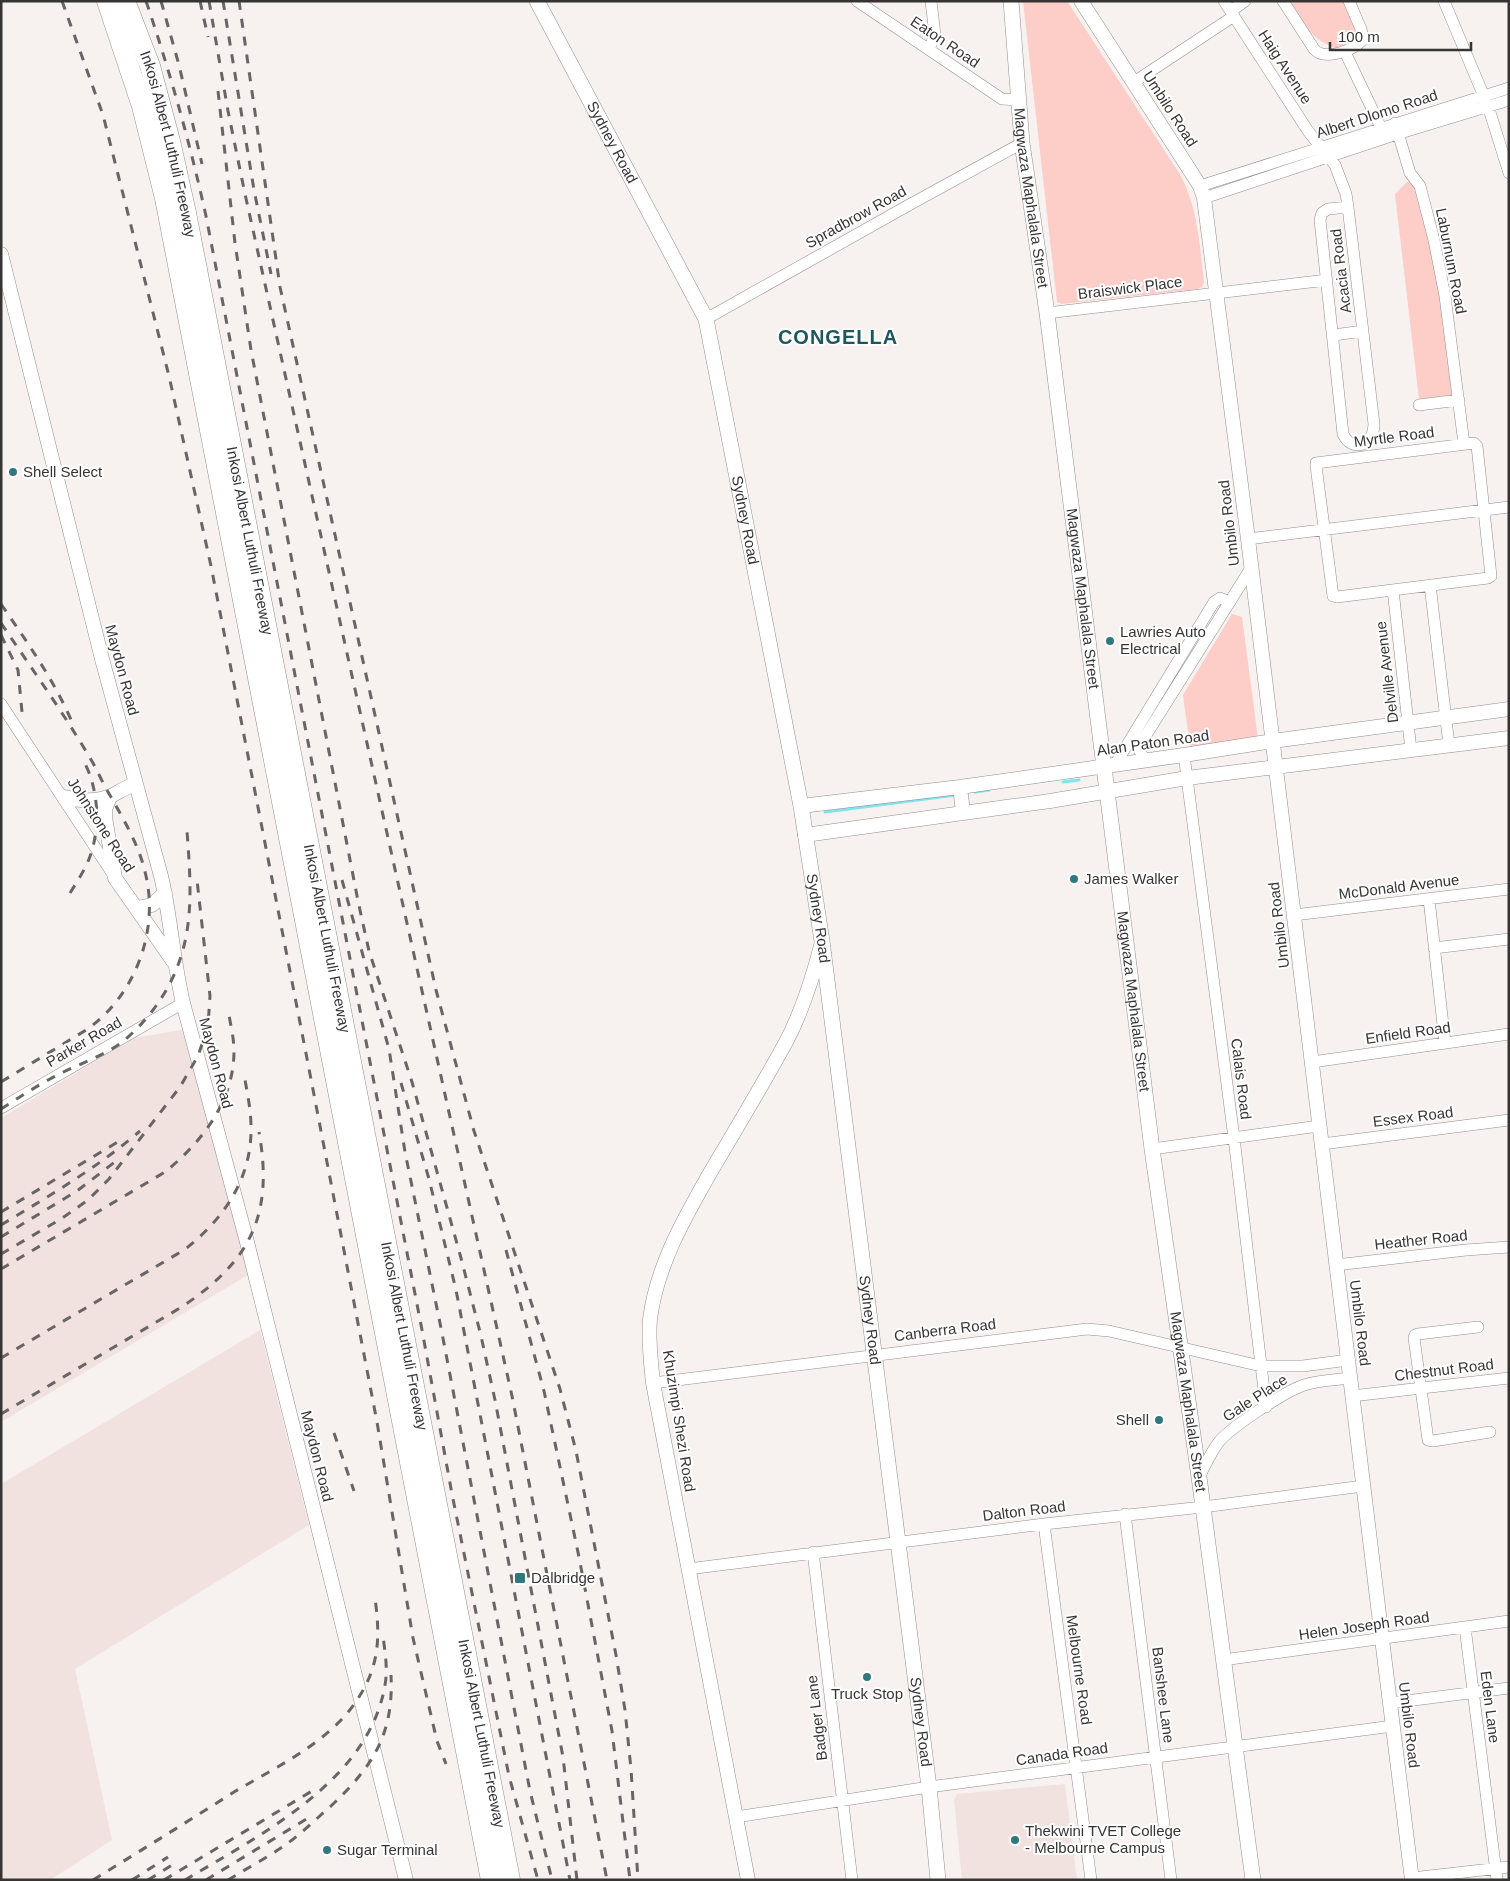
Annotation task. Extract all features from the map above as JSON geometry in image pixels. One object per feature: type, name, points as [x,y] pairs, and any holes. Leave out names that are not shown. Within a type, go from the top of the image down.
[{"type":"highway","name":"Inkosi Albert Luthuli Freeway","points":[[106,1],[142,106],[165,198],[491,1880]]},
{"type":"highway","name":"Inkosi Albert Luthuli Freeway","points":[[125,1],[150,66],[170,141],[186,213],[510,1880]]},
{"type":"main road","name":"Sydney Road","points":[[537,1],[706,318],[800,806],[822,941],[929,1787],[938,1880]]},
{"type":"main road","name":"Magwaza Maphalala Street","points":[[1011,1],[1022,143],[1110,765],[1107,792],[1152,1148],[1254,1880]]},
{"type":"street","name":"Eaton Road","points":[[857,1],[1002,99],[1018,100]]},
{"type":"street","points":[[928,49],[935,35],[932,1]]},
{"type":"street","name":"Umbilo Road","points":[[1081,1],[1202,192],[1217,293],[1248,539],[1412,1879]]},
{"type":"street","points":[[1134,82],[1230,9],[1245,1]]},
{"type":"street","points":[[1283,1],[1316,52],[1323,54],[1345,52],[1356,46],[1363,39],[1361,29],[1349,1]]},
{"type":"street","points":[[1444,1],[1486,101],[1509,173]]},
{"type":"street","name":"Haig Avenue","points":[[1230,9],[1324,152]]},
{"type":"street","name":"Laburnum Road","points":[[1345,52],[1390,130],[1410,173],[1420,186],[1434,240],[1445,296],[1464,444]]},
{"type":"street","name":"Albert Dlomo Road","points":[[1202,192],[1390,130],[1486,101],[1509,88]]},
{"type":"street","name":"Albert Dlomo Road","points":[[1486,101],[1509,100]]},
{"type":"street","name":"Spradbrow Road","points":[[706,318],[1022,143]]},
{"type":"street","name":"Acacia Road","points":[[1324,152],[1339,173],[1348,207],[1374,424],[1371,439],[1362,444],[1351,443],[1343,434],[1321,217],[1322,213],[1328,209],[1348,207]]},
{"type":"street","name":"Maydon Road","points":[[1,254],[135,784],[165,894],[183,1004],[247,1242],[406,1880]]},
{"type":"street","name":"Acacia Road","points":[[1217,293],[1327,280]]},
{"type":"street","name":"Braiswick Place","points":[[1047,313],[1217,293]]},
{"type":"street","name":"Acacia Road","points":[[1334,335],[1363,331]]},
{"type":"street","points":[[1419,405],[1459,400]]},
{"type":"street","name":"Myrtle Road","points":[[1474,443],[1477,446],[1490,576],[1488,578],[1430,586],[1332,596],[1316,463],[1464,444],[1474,443]]},
{"type":"street","points":[[1248,539],[1509,507]]},
{"type":"street","points":[[1110,765],[1185,663],[1216,600],[1220,598],[1230,602],[1251,568]]},
{"type":"street","points":[[1430,586],[1448,745]]},
{"type":"street","name":"Delville Avenue","points":[[1393,590],[1412,750]]},
{"type":"street","points":[[1144,761],[1139,750],[1141,743],[1174,680]]},
{"type":"street","name":"Johnstone Road","points":[[1,704],[115,878],[175,964]]},
{"type":"street","name":"Alan Paton Road","points":[[800,806],[960,787],[1184,755],[1272,740],[1509,709]]},
{"type":"street","points":[[805,835],[1107,792],[1187,778],[1509,738]]},
{"type":"street","name":"Calais Road","points":[[1184,755],[1234,1138],[1266,1407]]},
{"type":"street","points":[[64,798],[88,800],[110,796],[135,784]]},
{"type":"street","points":[[960,787],[963,812]]},
{"type":"street","points":[[110,796],[105,809],[105,817],[115,878]]},
{"type":"street","name":"McDonald Avenue","points":[[1294,914],[1509,889]]},
{"type":"street","points":[[136,908],[152,905],[165,894]]},
{"type":"street","points":[[1429,899],[1445,1043]]},
{"type":"street","points":[[1434,948],[1509,939]]},
{"type":"street","name":"Khuzimpi Shezi Road","points":[[748,1880],[653,1383],[650,1356],[650,1320],[656,1290],[667,1255],[682,1221],[787,1041],[809,989],[822,941]]},
{"type":"street","name":"Parker Road","points":[[1,1108],[183,1004]]},
{"type":"street","name":"Enfield Road","points":[[1312,1062],[1509,1034]]},
{"type":"street","name":"Essex Road","points":[[1322,1144],[1509,1120]]},
{"type":"street","points":[[1152,1148],[1319,1126]]},
{"type":"street","name":"Heather Road","points":[[1336,1265],[1509,1247]]},
{"type":"street","points":[[1478,1327],[1415,1335],[1420,1388],[1428,1440],[1432,1442],[1490,1432]]},
{"type":"street","name":"Canberra Road","points":[[653,1383],[1087,1329],[1109,1331],[1180,1348]]},
{"type":"street","name":"Gale Place","points":[[1180,1348],[1261,1366],[1303,1366],[1348,1360]]},
{"type":"street","name":"Gale Place","points":[[1199,1477],[1218,1442],[1230,1431],[1266,1407],[1305,1385],[1350,1378]]},
{"type":"street","name":"Chestnut Road","points":[[1352,1396],[1509,1378]]},
{"type":"street","name":"Dalton Road","points":[[688,1569],[813,1552],[1125,1514],[1203,1507],[1363,1486]]},
{"type":"street","name":"Banshee Lane","points":[[1125,1514],[1171,1880]]},
{"type":"street","name":"Melbourne Road","points":[[1044,1524],[1091,1880]]},
{"type":"street","name":"Badger Lane","points":[[813,1552],[852,1880]]},
{"type":"street","name":"Helen Joseph Road","points":[[1223,1660],[1509,1621]]},
{"type":"street","name":"Eden Lane","points":[[1465,1627],[1496,1874]]},
{"type":"street","points":[[1390,1703],[1509,1688]]},
{"type":"street","name":"Canada Road","points":[[736,1817],[929,1787],[1393,1726]]},
{"type":"street","points":[[1412,1879],[1496,1874],[1509,1867]]},
{"type":"shaded area","points":[[1023,1],[1067,1],[1181,176],[1195,215],[1204,283],[1202,287],[1198,289],[1062,304],[1057,302]]},
{"type":"shaded area","points":[[1289,1],[1346,1],[1356,31],[1353,43],[1338,49],[1321,41],[1309,30]]},
{"type":"shaded area","points":[[1413,181],[1431,240],[1456,395],[1419,399],[1395,194],[1407,182]]},
{"type":"shaded area","points":[[1232,614],[1242,617],[1258,739],[1190,747],[1183,695]]},
{"type":"shaded area","points":[[187,1029],[248,1275],[1,1422],[1,1118],[134,1038]]},
{"type":"shaded area","points":[[260,1330],[309,1525],[75,1669],[112,1840],[50,1880],[1,1880],[1,1484]]},
{"type":"shaded area","name":"Thekwini TVET College - Melbourne Campus","points":[[1065,1784],[1077,1880],[962,1880],[954,1800],[957,1794]]},
{"type":"waterway","points":[[1063,782],[1079,780]]},
{"type":"waterway","points":[[975,792],[989,790]]},
{"type":"waterway","points":[[825,812],[956,795]]},
{"type":"railway","points":[[62,1],[103,115],[169,376],[211,566],[377,1422],[413,1638],[437,1741],[446,1764]]},
{"type":"railway","points":[[146,1],[179,108],[206,216],[422,1330],[452,1494],[509,1776],[538,1880]]},
{"type":"railway","points":[[161,1],[179,65],[202,164]]},
{"type":"railway","points":[[200,1],[208,37]]},
{"type":"railway","points":[[209,1],[245,194],[512,1396],[607,1880]]},
{"type":"railway","points":[[223,1],[254,190],[271,274]]},
{"type":"railway","points":[[239,1],[280,287],[436,990],[474,1131],[560,1389],[576,1451],[625,1710],[638,1880]]},
{"type":"railway","points":[[218,91],[235,243],[251,350],[358,901],[369,951],[412,1082],[481,1336],[495,1400],[563,1757],[577,1880]]},
{"type":"railway","points":[[1,604],[48,676],[72,722]]},
{"type":"railway","points":[[1,623],[82,745],[122,816],[140,855],[146,876],[149,898],[149,919],[139,962],[130,982],[117,1000],[103,1016],[86,1030],[1,1082]]},
{"type":"railway","points":[[1,635],[18,670],[22,712]]},
{"type":"railway","points":[[70,893],[89,859],[97,822],[95,796],[83,760]]},
{"type":"railway","points":[[1,1109],[50,1079],[115,1047],[136,1030],[153,1010],[167,989],[184,946],[190,902],[187,831]]},
{"type":"railway","points":[[1,1254],[61,1219],[88,1200],[109,1179],[180,1087],[198,1056],[208,1026],[210,996],[197,880]]},
{"type":"railway","points":[[342,880],[389,1049],[405,1152],[441,1328],[530,1791],[552,1880]]},
{"type":"railway","points":[[1,1269],[165,1172],[203,1134],[222,1103],[233,1069],[233,1035],[228,1009]]},
{"type":"railway","points":[[1,1358],[184,1250],[223,1212],[241,1181],[250,1146],[251,1120],[244,1074]]},
{"type":"railway","points":[[401,1083],[429,1179],[456,1290],[570,1880]]},
{"type":"railway","points":[[1,1225],[90,1169],[140,1131]]},
{"type":"railway","points":[[1,1414],[180,1308],[204,1291],[224,1273],[240,1254],[251,1234],[259,1212],[263,1188],[263,1162],[259,1132]]},
{"type":"railway","points":[[1,1212],[121,1140]]},
{"type":"railway","points":[[1,1237],[77,1191],[120,1158]]},
{"type":"railway","points":[[506,1250],[544,1391],[579,1557],[612,1731],[630,1880]]},
{"type":"railway","points":[[334,1433],[354,1491]]},
{"type":"railway","points":[[93,1880],[234,1792],[286,1762],[319,1740],[334,1727],[348,1713],[359,1697],[366,1685],[375,1661],[378,1637],[375,1598]]},
{"type":"railway","points":[[185,1880],[246,1844],[307,1802],[334,1777],[358,1750],[375,1719],[385,1685],[386,1667],[383,1636]]},
{"type":"railway","points":[[228,1880],[290,1841],[331,1806],[358,1778],[378,1748],[384,1733],[389,1715],[391,1675]]},
{"type":"railway","points":[[164,1880],[312,1791]]},
{"type":"railway","points":[[206,1880],[313,1815]]},
{"type":"railway","points":[[132,1880],[168,1857]]},
{"type":"railway","points":[[148,1880],[172,1865]]},
{"type":"place","name":"Shell Select","points":[[13,472]]},
{"type":"place","name":"Lawries Auto Electrical","points":[[1110,641]]},
{"type":"place","name":"James Walker","points":[[1074,879]]},
{"type":"place","name":"Shell","points":[[1159,1420]]},
{"type":"place","name":"Dalbridge","points":[[520,1578]]},
{"type":"place","name":"Truck Stop","points":[[867,1677]]},
{"type":"place","name":"Thekwini TVET College - Melbourne Campus","points":[[1015,1840]]},
{"type":"place","name":"Sugar Terminal","points":[[327,1850]]},
{"type":"district","name":"CONGELLA","points":[[838,337]]}]
